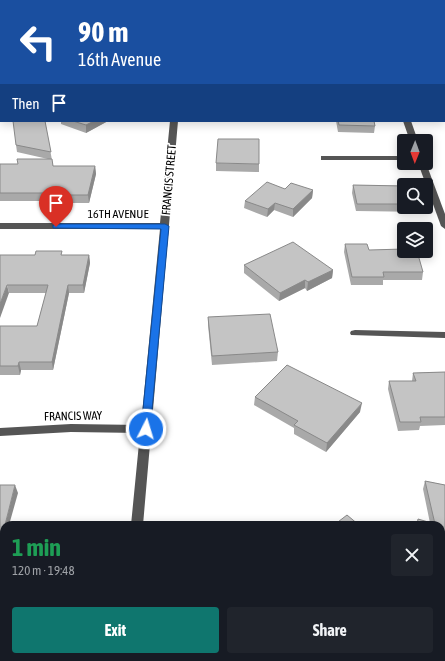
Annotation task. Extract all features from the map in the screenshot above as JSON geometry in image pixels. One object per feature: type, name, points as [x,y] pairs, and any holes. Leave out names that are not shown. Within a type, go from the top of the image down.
[{"type":"street","name":"FRANCIS STREET","points":[[138,521],[174,122]]},
{"type":"street","points":[[407,122],[412,134]]},
{"type":"street","points":[[324,158],[397,158]]},
{"type":"street","points":[[425,170],[445,226]]},
{"type":"street","name":"16TH AVENUE","points":[[0,226],[165,226]]},
{"type":"street","points":[[355,333],[445,335]]},
{"type":"street","name":"FRANCIS WAY","points":[[0,432],[71,428],[146,429]]},
{"type":"building","points":[[13,122],[45,122],[51,152],[16,145]]},
{"type":"building","points":[[76,122],[92,122],[86,125]]},
{"type":"building","points":[[338,122],[374,122],[375,126],[339,125]]},
{"type":"building","points":[[218,139],[259,139],[259,164],[216,163]]},
{"type":"building","points":[[17,159],[52,159],[53,166],[95,166],[88,195],[52,195],[53,193],[0,193],[0,164],[18,164]]},
{"type":"building","points":[[267,182],[285,189],[291,183],[313,190],[293,209],[275,203],[268,209],[245,201]]},
{"type":"building","points":[[353,185],[397,186],[397,204],[357,204]]},
{"type":"building","points":[[293,242],[333,270],[308,282],[305,280],[280,293],[244,265]]},
{"type":"building","points":[[345,244],[367,244],[369,250],[397,249],[397,258],[419,258],[423,272],[383,272],[384,277],[352,277]]},
{"type":"building","points":[[36,251],[62,251],[61,255],[89,255],[83,285],[68,285],[52,362],[19,362],[18,366],[0,366],[0,326],[37,326],[48,285],[7,285],[0,304],[0,255],[35,255]]},
{"type":"building","points":[[270,314],[278,352],[212,356],[208,317]]},
{"type":"building","points":[[287,365],[362,403],[327,443],[294,425],[298,421],[255,397]]},
{"type":"building","points":[[445,372],[445,417],[420,417],[421,422],[400,422],[389,381],[416,381],[413,373]]},
{"type":"building","points":[[425,481],[445,485],[445,521],[434,521]]},
{"type":"building","points":[[0,485],[15,485],[6,521],[0,521]]},
{"type":"building","points":[[347,515],[354,521],[339,521]]},
{"type":"route","points":[[56,227],[165,226],[146,429]]}]
